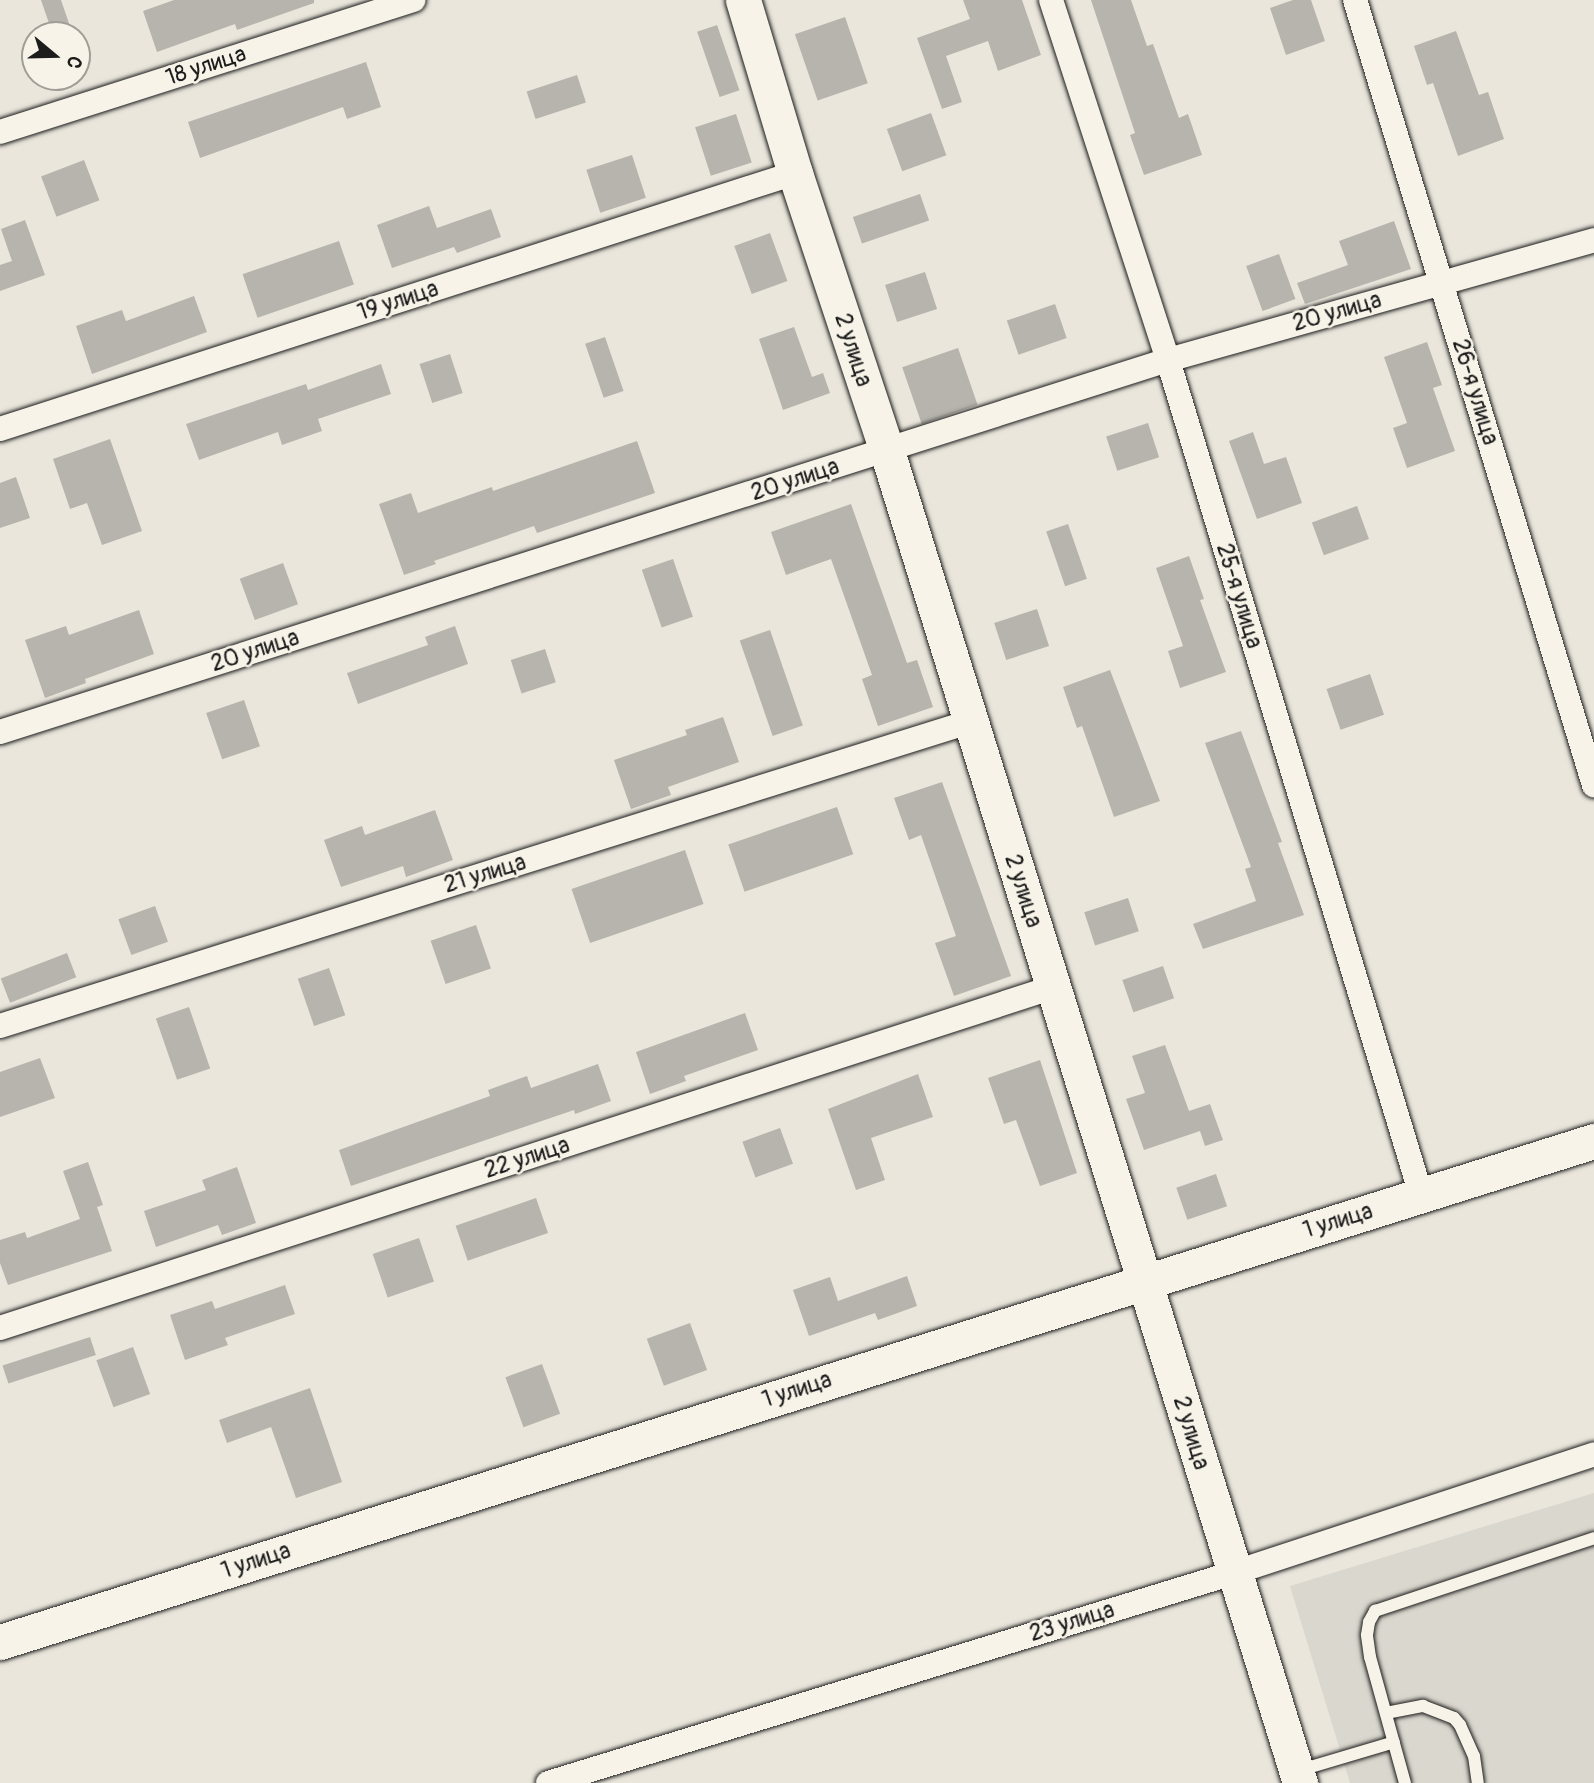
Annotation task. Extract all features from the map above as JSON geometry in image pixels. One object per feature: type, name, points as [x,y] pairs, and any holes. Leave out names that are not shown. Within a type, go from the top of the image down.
[{"type":"street","name":"18 улица","points":[[0,132],[413,0]]},
{"type":"street","name":"2 улица","points":[[743,0],[795,173],[887,450],[969,722],[1054,987],[1298,1777]]},
{"type":"street","name":"25-я улица","points":[[1051,0],[1168,360],[1421,1195]]},
{"type":"street","name":"26-я улица","points":[[1355,0],[1594,785]]},
{"type":"street","name":"19 улица","points":[[0,429],[795,173]]},
{"type":"street","name":"20 улица","points":[[0,732],[1168,360],[1594,240]]},
{"type":"street","name":"21 улица","points":[[0,1026],[969,722]]},
{"type":"street","name":"22 улица","points":[[0,1328],[1054,987]]},
{"type":"street","name":"1 улица","points":[[0,1642],[1594,1141]]},
{"type":"street","name":"23 улица","points":[[548,1783],[1233,1573],[1594,1454]]},
{"type":"lane","points":[[1405,1783],[1367,1635],[1369,1622],[1375,1611],[1594,1538]]},
{"type":"lane","points":[[1386,1713],[1423,1706],[1454,1718],[1474,1756],[1478,1783]]},
{"type":"lane","points":[[1298,1777],[1394,1742]]},
{"type":"shaded area","points":[[1594,1493],[1594,1783],[1350,1783],[1290,1586]]},
{"type":"building","points":[[41,0],[61,0],[68,21],[48,21]]},
{"type":"building","points":[[174,0],[314,0],[314,3],[237,30],[235,24],[157,52],[143,11]]},
{"type":"building","points":[[963,0],[1022,0],[1041,55],[998,71],[988,41],[946,56],[962,102],[942,109],[917,38],[970,19]]},
{"type":"building","points":[[1091,0],[1131,0],[1147,46],[1153,44],[1179,118],[1188,114],[1202,155],[1144,175],[1130,135],[1135,133]]},
{"type":"building","points":[[1293,0],[1311,0],[1325,41],[1286,55],[1270,8]]},
{"type":"building","points":[[845,17],[868,83],[818,100],[795,34]]},
{"type":"building","points":[[717,25],[739,90],[720,97],[697,32]]},
{"type":"building","points":[[1456,31],[1479,95],[1488,92],[1504,139],[1458,156],[1433,83],[1427,85],[1414,46]]},
{"type":"building","points":[[366,62],[381,107],[347,119],[343,107],[200,158],[188,122]]},
{"type":"building","points":[[577,75],[586,103],[536,119],[527,91]]},
{"type":"building","points":[[931,113],[946,155],[902,171],[887,129]]},
{"type":"building","points":[[736,114],[752,163],[711,176],[695,127]]},
{"type":"building","points":[[632,155],[646,198],[600,213],[586,170]]},
{"type":"building","points":[[84,160],[99,200],[56,217],[41,176]]},
{"type":"building","points":[[920,194],[929,220],[862,244],[853,217]]},
{"type":"building","points":[[429,206],[437,228],[491,209],[501,237],[457,253],[454,247],[392,268],[377,225]]},
{"type":"building","points":[[25,220],[45,275],[0,291],[0,265],[12,261],[1,229]]},
{"type":"building","points":[[1394,221],[1411,269],[1305,304],[1297,283],[1348,265],[1339,241]]},
{"type":"building","points":[[770,233],[787,281],[752,294],[734,246]]},
{"type":"building","points":[[339,241],[354,284],[258,318],[243,274]]},
{"type":"building","points":[[1279,254],[1295,299],[1263,311],[1246,266]]},
{"type":"building","points":[[925,272],[937,309],[897,322],[885,285]]},
{"type":"building","points":[[194,296],[207,332],[92,374],[76,326],[122,310],[126,321]]},
{"type":"building","points":[[1055,304],[1067,338],[1018,355],[1007,321]]},
{"type":"building","points":[[794,327],[812,377],[823,373],[830,393],[783,410],[759,339]]},
{"type":"building","points":[[605,337],[624,391],[604,398],[585,344]]},
{"type":"building","points":[[1427,342],[1442,385],[1433,388],[1455,451],[1407,468],[1393,428],[1407,423],[1384,357]]},
{"type":"building","points":[[958,348],[978,405],[922,424],[902,367]]},
{"type":"building","points":[[450,354],[463,393],[432,403],[420,364]]},
{"type":"building","points":[[381,364],[391,394],[318,419],[322,431],[282,445],[278,432],[199,460],[186,424],[306,384],[308,390]]},
{"type":"building","points":[[1148,423],[1159,457],[1117,471],[1106,437]]},
{"type":"building","points":[[1253,432],[1264,464],[1286,457],[1302,503],[1257,519],[1229,441]]},
{"type":"building","points":[[110,439],[142,531],[102,545],[87,503],[70,509],[53,459]]},
{"type":"building","points":[[637,441],[655,493],[537,533],[534,526],[434,561],[436,564],[404,575],[379,504],[411,493],[418,513],[492,487],[493,491]]},
{"type":"building","points":[[16,477],[30,518],[0,528],[0,483]]},
{"type":"building","points":[[851,504],[907,663],[917,660],[933,707],[878,726],[862,679],[872,675],[831,559],[786,575],[771,532]]},
{"type":"building","points":[[1357,506],[1369,539],[1324,555],[1312,522]]},
{"type":"building","points":[[1068,524],[1087,579],[1065,586],[1046,531]]},
{"type":"building","points":[[1189,556],[1204,599],[1200,600],[1226,672],[1180,688],[1168,651],[1183,646],[1156,568]]},
{"type":"building","points":[[673,559],[693,617],[662,627],[642,570]]},
{"type":"building","points":[[283,563],[298,604],[255,620],[240,579]]},
{"type":"building","points":[[1037,609],[1049,646],[1006,660],[994,623]]},
{"type":"building","points":[[139,610],[154,654],[85,679],[86,683],[45,698],[25,640],[66,626],[69,635]]},
{"type":"building","points":[[455,626],[468,664],[358,704],[347,673],[428,645],[425,637]]},
{"type":"building","points":[[770,630],[803,725],[773,736],[740,640]]},
{"type":"building","points":[[545,649],[556,682],[522,693],[511,660]]},
{"type":"building","points":[[1110,670],[1160,801],[1114,817],[1082,726],[1077,728],[1063,687]]},
{"type":"building","points":[[1370,674],[1384,715],[1341,730],[1327,689]]},
{"type":"building","points":[[244,700],[260,746],[222,759],[206,713]]},
{"type":"building","points":[[723,717],[739,762],[668,787],[671,795],[631,809],[614,760],[687,735],[685,730]]},
{"type":"building","points":[[1241,731],[1282,842],[1278,843],[1304,915],[1203,949],[1193,924],[1256,901],[1245,869],[1251,867],[1205,743]]},
{"type":"building","points":[[942,782],[1011,976],[954,996],[935,943],[956,936],[921,835],[909,840],[894,798]]},
{"type":"building","points":[[837,807],[853,854],[745,892],[728,844]]},
{"type":"building","points":[[435,810],[453,860],[406,877],[403,866],[341,887],[324,840],[362,826],[365,835]]},
{"type":"building","points":[[685,850],[704,904],[590,943],[572,889]]},
{"type":"building","points":[[1128,898],[1139,931],[1095,946],[1084,912]]},
{"type":"building","points":[[155,906],[168,942],[131,955],[118,919]]},
{"type":"building","points":[[476,925],[491,968],[446,984],[431,941]]},
{"type":"building","points":[[67,953],[76,977],[10,1003],[1,978]]},
{"type":"building","points":[[1163,966],[1174,998],[1133,1012],[1122,980]]},
{"type":"building","points":[[329,968],[345,1015],[314,1026],[298,979]]},
{"type":"building","points":[[189,1007],[210,1068],[177,1080],[156,1018]]},
{"type":"building","points":[[745,1013],[758,1050],[684,1076],[686,1081],[650,1094],[636,1052]]},
{"type":"building","points":[[1165,1045],[1189,1111],[1210,1104],[1223,1140],[1205,1146],[1200,1131],[1144,1150],[1126,1099],[1145,1093],[1132,1056]]},
{"type":"building","points":[[40,1058],[55,1098],[0,1117],[0,1072]]},
{"type":"building","points":[[1040,1060],[1077,1173],[1040,1186],[1016,1120],[1004,1124],[988,1078]]},
{"type":"building","points":[[598,1064],[611,1101],[575,1114],[574,1110],[351,1186],[339,1150],[490,1096],[488,1090],[527,1076],[531,1088]]},
{"type":"building","points":[[918,1074],[933,1117],[871,1138],[885,1180],[856,1190],[828,1109]]},
{"type":"building","points":[[780,1128],[793,1164],[755,1177],[742,1142]]},
{"type":"building","points":[[88,1162],[103,1205],[97,1207],[112,1251],[8,1285],[0,1263],[0,1240],[25,1232],[27,1238],[80,1219],[63,1171]]},
{"type":"building","points":[[237,1167],[256,1223],[222,1235],[218,1225],[156,1247],[144,1211],[206,1190],[202,1180]]},
{"type":"building","points":[[1216,1174],[1227,1206],[1187,1220],[1176,1188]]},
{"type":"building","points":[[536,1198],[548,1233],[468,1261],[456,1226]]},
{"type":"building","points":[[419,1238],[434,1281],[388,1297],[373,1254]]},
{"type":"building","points":[[907,1276],[917,1306],[878,1320],[875,1313],[809,1336],[793,1290],[830,1277],[838,1301]]},
{"type":"building","points":[[285,1285],[295,1314],[225,1338],[228,1345],[185,1360],[170,1315],[212,1301],[215,1309]]},
{"type":"building","points":[[690,1323],[707,1370],[664,1386],[647,1339]]},
{"type":"building","points":[[90,1337],[96,1355],[8,1383],[3,1365]]},
{"type":"building","points":[[133,1347],[150,1394],[113,1407],[96,1360]]},
{"type":"building","points":[[542,1364],[560,1414],[523,1427],[505,1377]]},
{"type":"building","points":[[310,1388],[342,1482],[296,1498],[271,1427],[227,1443],[219,1420]]}]
